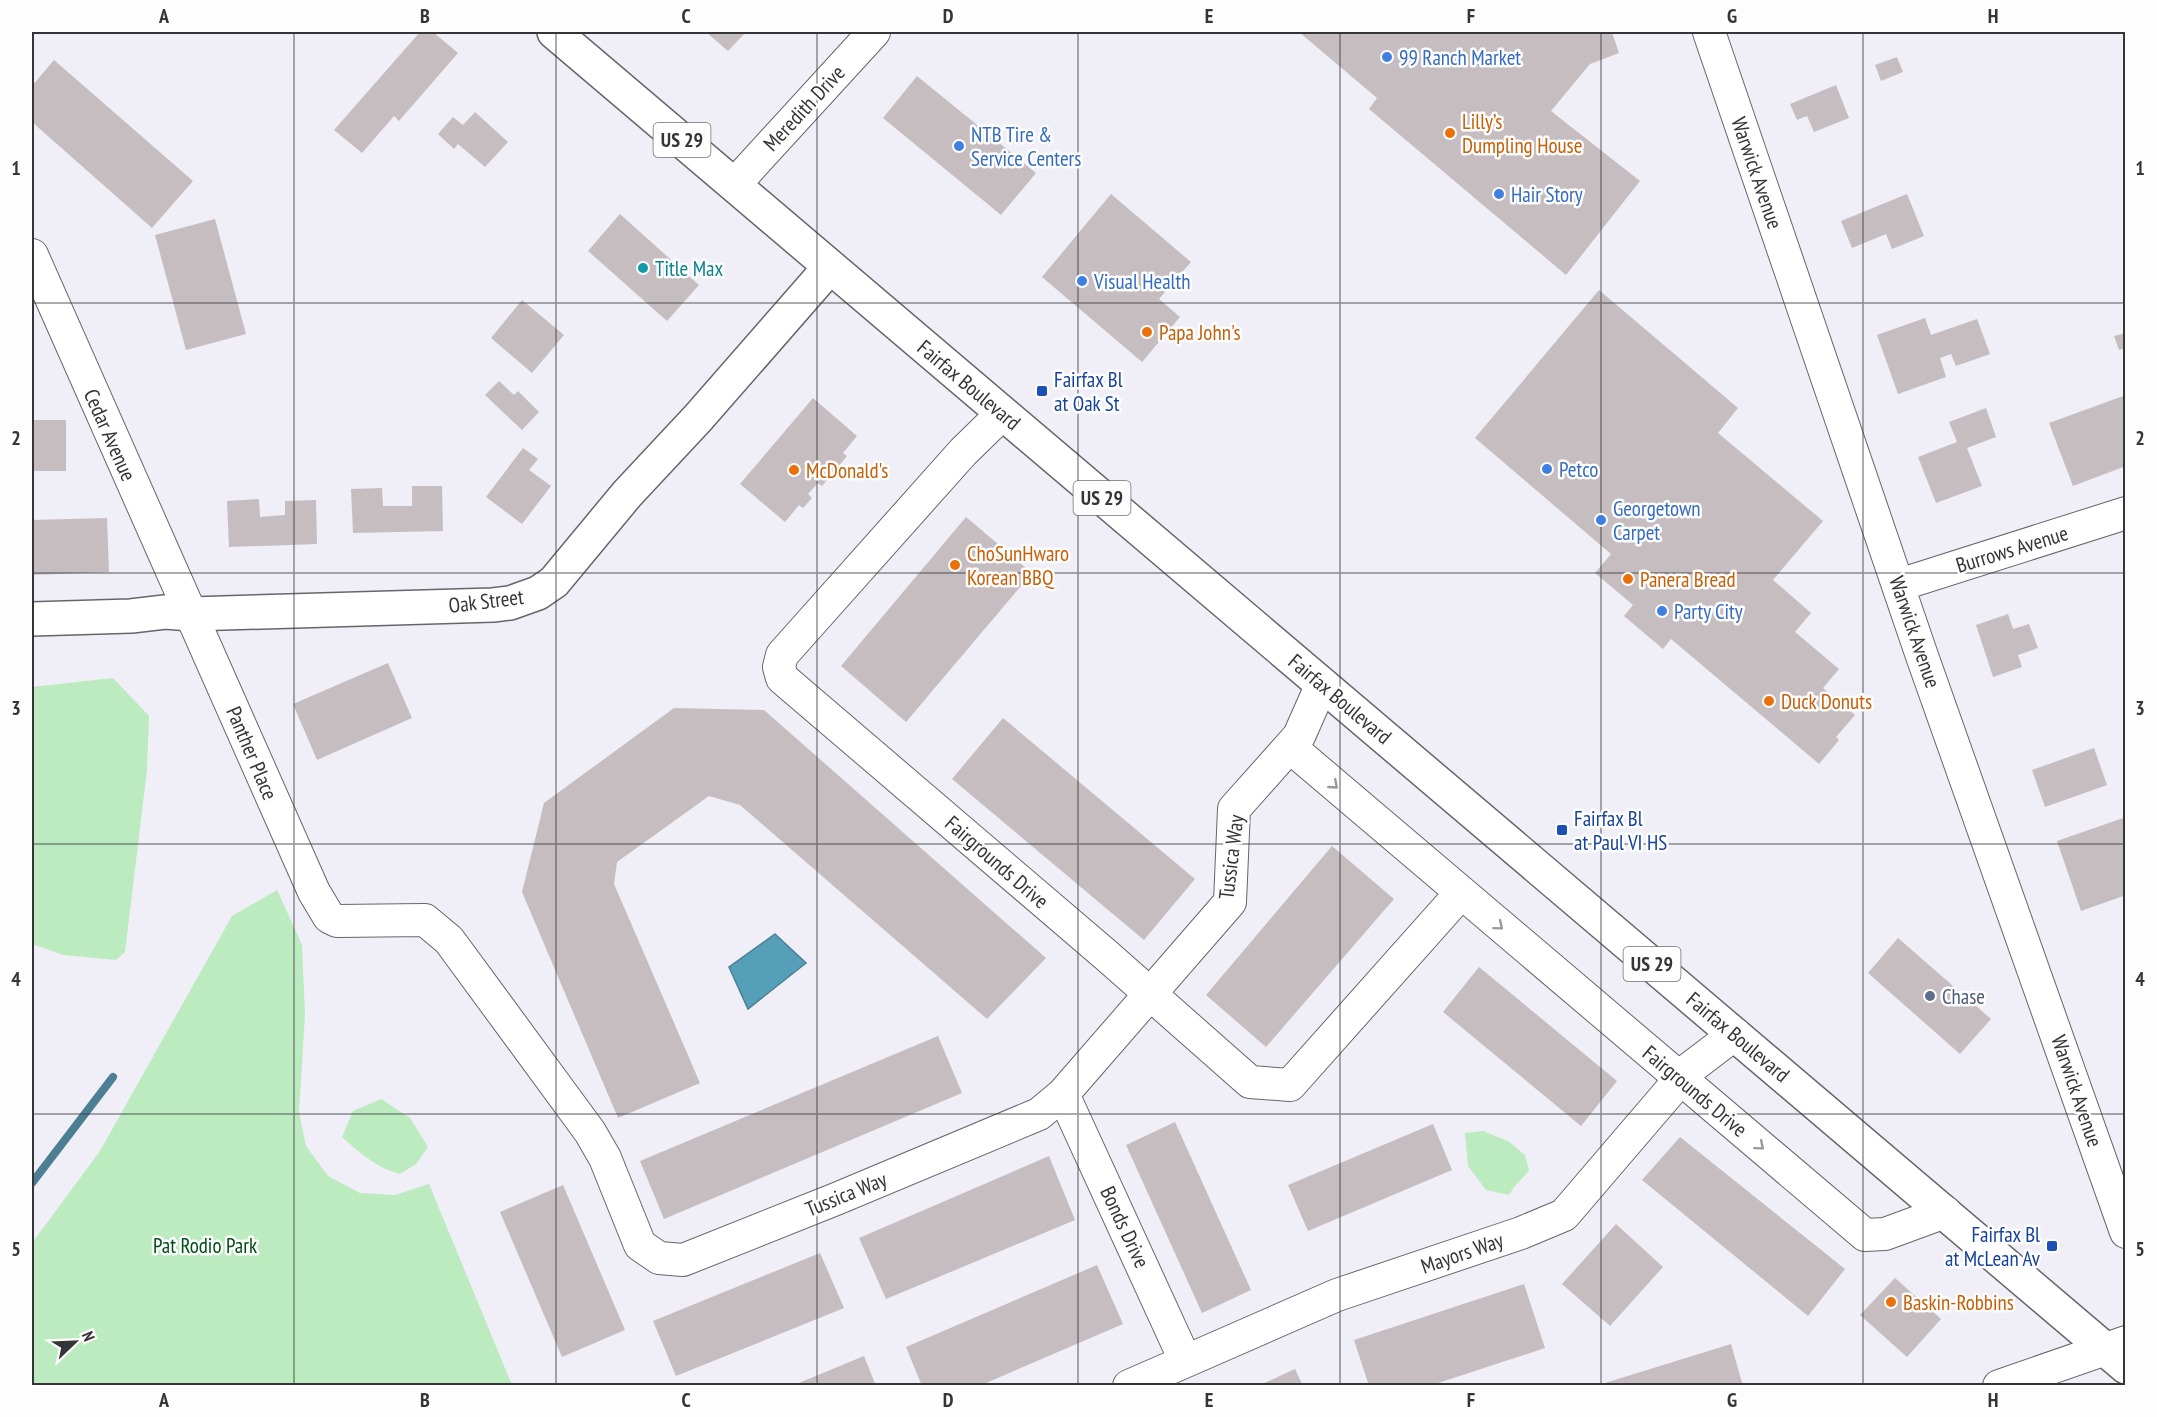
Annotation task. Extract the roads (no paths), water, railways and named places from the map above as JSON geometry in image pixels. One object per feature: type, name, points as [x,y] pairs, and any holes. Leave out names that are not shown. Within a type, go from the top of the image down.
[{"type":"main road","name":"Fairfax Boulevard","points":[[554,32],[1945,1212],[2119,1353]]},
{"type":"main road","name":"Oak Street","points":[[32,619],[131,616],[165,612],[191,614],[493,605],[510,603],[538,593],[554,582],[627,494],[698,418],[830,267]]},
{"type":"street","name":"Meredith Drive","points":[[734,185],[874,32]]},
{"type":"street","name":"Warwick Avenue","points":[[1708,32],[2126,1232]]},
{"type":"street","name":"Cedar Avenue","points":[[32,255],[191,614]]},
{"type":"street","name":"Fairgrounds Drive","points":[[1002,414],[963,452],[782,655],[779,667],[782,678],[1250,1082],[1290,1085],[1461,893]]},
{"type":"street","name":"Burrows Avenue","points":[[1899,585],[2126,513]]},
{"type":"street","name":"Panther Place","points":[[191,614],[314,892]]},
{"type":"street","name":"Tussica Way","points":[[314,892],[329,917],[337,921],[425,920],[449,940],[590,1132],[605,1158],[640,1245],[659,1258],[683,1260],[1039,1114],[1063,1094],[1230,902],[1234,810],[1299,736],[1322,684]]},
{"type":"street","name":"Fairgrounds Drive","points":[[1290,747],[1865,1235],[1884,1234],[1945,1212]]},
{"type":"street","name":"Mayors Way","points":[[1129,1386],[1337,1295],[1521,1233],[1564,1215],[1689,1069],[1735,1034]]},
{"type":"street","name":"Bonds Drive","points":[[1063,1094],[1185,1360]]},
{"type":"street","points":[[1999,1386],[2119,1353]]},
{"type":"water","points":[[775,934],[806,963],[748,1009],[729,967]]},
{"type":"waterway","points":[[32,1183],[113,1077]]},
{"type":"place","name":"99 Ranch Market","points":[[1387,57]]},
{"type":"place","name":"Lilly’s Dumpling House","points":[[1450,133]]},
{"type":"place","name":"NTB Tire & Service Centers","points":[[959,146]]},
{"type":"place","name":"Hair Story","points":[[1499,194]]},
{"type":"place","name":"Title Max","points":[[643,268]]},
{"type":"place","name":"Visual Health","points":[[1082,281]]},
{"type":"place","name":"Papa John's","points":[[1147,332]]},
{"type":"place","name":"Fairfax Bl at Oak St","points":[[1042,391]]},
{"type":"place","name":"Petco","points":[[1547,469]]},
{"type":"place","name":"McDonald's","points":[[794,470]]},
{"type":"place","name":"Georgetown Carpet","points":[[1601,520]]},
{"type":"place","name":"ChoSunHwaro Korean BBQ","points":[[955,565]]},
{"type":"place","name":"Panera Bread","points":[[1628,579]]},
{"type":"place","name":"Party City","points":[[1662,611]]},
{"type":"place","name":"Duck Donuts","points":[[1769,701]]},
{"type":"place","name":"Fairfax Bl at Paul VI HS","points":[[1562,830]]},
{"type":"place","name":"Chase","points":[[1930,996]]},
{"type":"place","name":"Fairfax Bl at McLean Av","points":[[2052,1246]]},
{"type":"place","name":"Baskin-Robbins","points":[[1891,1302]]},
{"type":"park label","name":"Pat Rodio Park","points":[[205,1245]]}]
